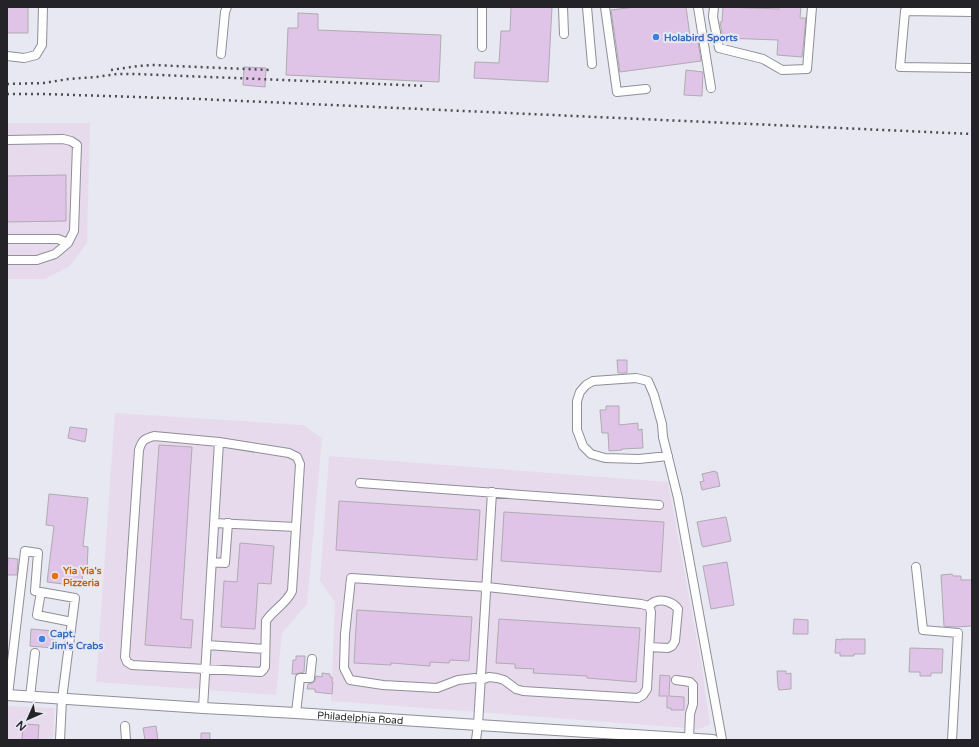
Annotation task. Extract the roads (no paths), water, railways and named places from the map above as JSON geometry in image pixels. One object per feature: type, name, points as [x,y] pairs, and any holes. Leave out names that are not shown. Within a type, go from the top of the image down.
[{"type":"main road","name":"Philadelphia Road","points":[[7,695],[203,708],[296,712],[695,740],[713,740]]},
{"type":"street","points":[[7,56],[24,58],[36,55],[42,45],[43,7]]},
{"type":"street","points":[[221,54],[225,12],[227,7]]},
{"type":"street","points":[[482,7],[482,47]]},
{"type":"street","points":[[563,7],[564,34]]},
{"type":"street","points":[[587,7],[592,64]]},
{"type":"street","points":[[605,7],[617,92],[646,90]]},
{"type":"street","points":[[698,7],[711,88]]},
{"type":"street","points":[[714,7],[713,17],[719,48],[763,59],[782,70],[807,69],[812,7]]},
{"type":"street","points":[[972,12],[905,10],[900,67],[972,68]]},
{"type":"street","points":[[7,140],[63,139],[71,141],[77,146],[74,231],[68,243],[55,254],[37,260],[7,260]]},
{"type":"street","points":[[7,239],[58,239],[68,243]]},
{"type":"street","points":[[668,456],[639,459],[604,458],[591,454],[583,446],[577,430],[577,400],[580,392],[586,385],[593,381],[636,378],[648,381],[654,395],[662,424],[663,437],[668,456],[678,498],[722,740]]},
{"type":"street","points":[[154,436],[219,442],[289,453],[297,457],[300,464],[296,527],[292,591],[289,597],[269,616],[266,621],[265,667],[261,672],[132,665],[127,662],[125,657],[139,450],[141,443],[146,438],[154,436]]},
{"type":"street","points":[[203,708],[219,442]]},
{"type":"street","points":[[360,482],[659,505]]},
{"type":"street","points":[[476,740],[492,492]]},
{"type":"street","points":[[214,523],[296,527]]},
{"type":"street","points":[[212,562],[225,563],[228,523]]},
{"type":"street","points":[[7,695],[25,551],[38,553],[35,591],[75,598],[62,699],[60,740]]},
{"type":"street","points":[[916,567],[923,630],[958,633],[952,740]]},
{"type":"street","points":[[649,606],[652,612],[649,647],[647,689],[643,695],[638,698],[523,691],[516,689],[504,680],[488,677],[480,680],[474,678],[458,680],[437,688],[383,685],[350,680],[344,668],[345,634],[350,578],[487,587],[649,606],[658,601],[675,604],[678,609],[675,641],[672,646],[668,648],[649,647]]},
{"type":"street","points":[[41,592],[37,615],[72,622]]},
{"type":"street","points":[[207,645],[265,649]]},
{"type":"street","points":[[30,697],[35,653]]},
{"type":"street","points":[[296,712],[300,678],[310,678],[312,658]]},
{"type":"street","points":[[676,680],[690,682],[693,684],[693,704],[690,714],[695,740]]},
{"type":"street","points":[[125,726],[126,740]]},
{"type":"railway","points":[[111,70],[152,65],[270,70]]},
{"type":"railway","points":[[7,84],[44,83],[117,74],[137,74],[426,86]]},
{"type":"railway","points":[[7,94],[199,99],[972,134]]},
{"type":"place","name":"Holabird Sports","points":[[656,37]]},
{"type":"place","name":"Yia Yia's Pizzeria","points":[[55,576]]},
{"type":"place","name":"Capt. Jim's Crabs","points":[[42,639]]}]
